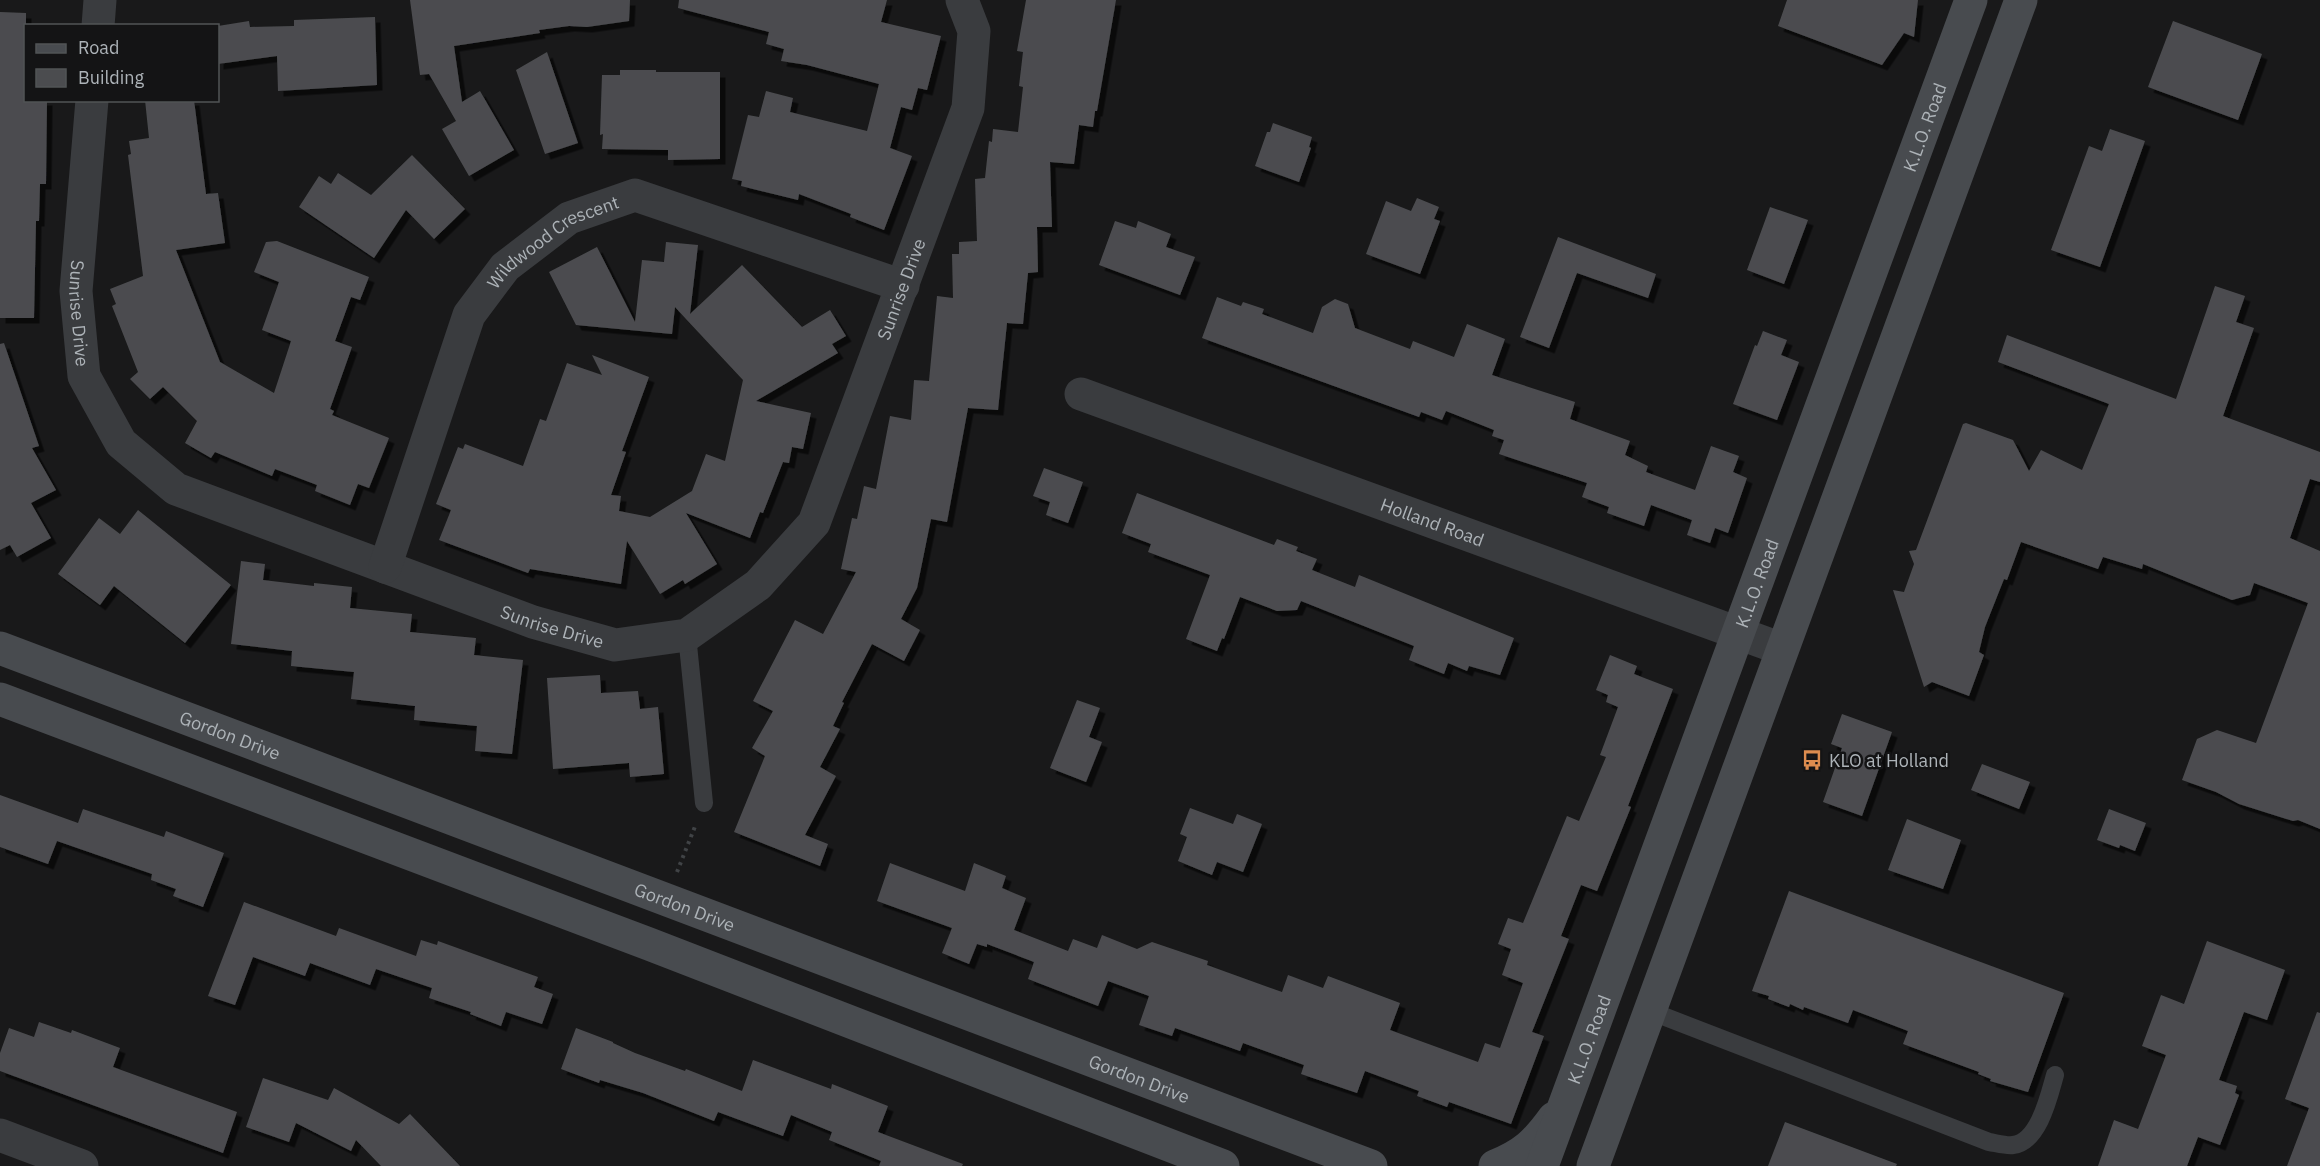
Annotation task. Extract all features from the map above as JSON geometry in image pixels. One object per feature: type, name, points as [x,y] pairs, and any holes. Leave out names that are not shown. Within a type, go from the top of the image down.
[{"type":"main road","name":"K.L.O. Road","points":[[1542,1166],[1971,0]]},
{"type":"main road","points":[[1593,1166],[2021,0]]},
{"type":"main road","name":"Gordon Drive","points":[[0,648],[1371,1166]]},
{"type":"main road","points":[[0,699],[1224,1166]]},
{"type":"main road","points":[[1495,1166],[1512,1159],[1538,1141],[1567,1100]]},
{"type":"main road","points":[[1612,1114],[1617,1156],[1621,1166]]},
{"type":"street","points":[[98,24],[100,0]]},
{"type":"street","name":"Sunrise Drive","points":[[92,102],[76,291],[84,376],[121,443],[176,489],[533,622],[615,645],[687,635],[758,585],[814,523],[968,108],[974,31],[962,0]]},
{"type":"street","name":"Wildwood Crescent","points":[[385,567],[469,315],[505,267],[569,218],[634,195],[903,286]]},
{"type":"street","name":"Holland Road","points":[[1081,394],[1782,649]]},
{"type":"street","points":[[0,1135],[82,1166]]},
{"type":"lane","points":[[687,635],[704,803]]},
{"type":"lane","points":[[1650,1011],[1989,1142],[2014,1145],[2030,1137],[2044,1111],[2055,1075]]},
{"type":"building","points":[[410,0],[630,0],[629,21],[539,30],[540,33],[454,46],[462,102],[480,91],[514,150],[469,176],[442,129],[456,121],[429,74],[420,75]]},
{"type":"building","points":[[679,0],[887,0],[881,22],[941,36],[927,90],[918,88],[912,110],[901,107],[890,148],[912,156],[884,230],[850,217],[851,214],[799,194],[798,200],[741,186],[742,181],[732,179],[748,115],[759,117],[766,91],[793,98],[790,112],[867,131],[879,84],[807,65],[781,61],[784,49],[766,44],[769,32],[678,8]]},
{"type":"building","points":[[1026,0],[1116,0],[1097,111],[1095,111],[1093,127],[1079,125],[1074,164],[1050,162],[1052,227],[1037,227],[1038,272],[1028,273],[1023,324],[1007,323],[998,410],[968,408],[947,522],[931,519],[917,588],[901,619],[920,630],[904,661],[872,644],[842,702],[844,703],[833,726],[840,729],[820,767],[836,776],[805,835],[828,844],[820,866],[734,832],[765,756],[752,748],[773,711],[753,701],[795,620],[823,634],[856,572],[841,569],[852,518],[857,519],[864,486],[876,489],[890,416],[911,420],[914,380],[929,381],[937,296],[953,298],[952,254],[959,254],[959,242],[977,241],[975,179],[985,178],[989,141],[992,142],[993,129],[1018,132],[1023,87],[1019,86],[1023,52],[1017,51]]},
{"type":"building","points":[[1787,0],[1918,0],[1914,37],[1904,33],[1882,65],[1778,26]]},
{"type":"building","points":[[0,12],[26,13],[24,102],[47,102],[46,184],[40,184],[39,221],[36,221],[34,318],[0,318]]},
{"type":"building","points":[[375,17],[377,85],[278,91],[277,56],[219,64],[219,26],[249,21],[250,27],[294,26],[294,20]]},
{"type":"building","points":[[2173,21],[2262,54],[2238,120],[2148,87]]},
{"type":"building","points":[[547,52],[578,143],[545,154],[516,70]]},
{"type":"building","points":[[620,70],[720,72],[720,159],[668,160],[668,150],[602,149],[603,134],[600,135],[602,75],[620,75]]},
{"type":"building","points":[[145,102],[194,102],[206,194],[218,193],[225,243],[176,250],[220,362],[274,393],[291,341],[262,330],[279,282],[254,272],[266,242],[277,241],[369,277],[360,300],[351,297],[335,341],[352,347],[330,409],[334,411],[332,415],[389,438],[369,488],[358,484],[350,505],[315,491],[317,485],[275,469],[272,476],[215,452],[211,458],[185,443],[197,421],[163,387],[150,399],[130,379],[138,372],[112,306],[116,304],[110,289],[143,276],[128,155],[131,154],[129,141],[149,138]]},
{"type":"building","points":[[1273,123],[1312,137],[1309,147],[1311,148],[1299,182],[1255,166],[1267,132],[1270,132]]},
{"type":"building","points":[[2110,129],[2145,141],[2100,267],[2051,250],[2089,146],[2102,151]]},
{"type":"building","points":[[412,155],[465,209],[434,239],[406,210],[374,258],[299,207],[319,176],[331,184],[338,173],[371,195]]},
{"type":"building","points":[[1417,198],[1439,207],[1434,219],[1440,221],[1420,274],[1366,254],[1386,201],[1411,211]]},
{"type":"building","points":[[1770,207],[1808,220],[1784,284],[1747,270]]},
{"type":"building","points":[[1115,221],[1136,228],[1138,221],[1171,234],[1166,247],[1195,257],[1180,295],[1099,265]]},
{"type":"building","points":[[1558,237],[1656,274],[1648,298],[1577,273],[1549,348],[1520,337]]},
{"type":"building","points":[[666,242],[698,245],[690,314],[742,265],[802,327],[830,310],[846,336],[832,344],[838,353],[756,401],[811,413],[803,449],[792,447],[789,463],[783,462],[763,513],[760,512],[750,538],[686,513],[717,564],[685,584],[683,580],[660,594],[627,541],[621,584],[530,569],[528,573],[439,540],[451,510],[436,504],[458,447],[463,449],[465,444],[523,466],[540,419],[546,421],[567,363],[602,375],[592,355],[649,377],[622,451],[626,452],[611,495],[621,496],[619,511],[650,517],[692,491],[706,454],[725,461],[743,380],[675,307],[672,334],[576,325],[549,272],[597,247],[635,322],[642,260],[664,262]]},
{"type":"building","points":[[2215,286],[2245,296],[2236,322],[2254,328],[2223,416],[2320,452],[2320,482],[2310,479],[2290,538],[2320,551],[2320,829],[2298,820],[2293,821],[2239,804],[2216,792],[2182,780],[2197,739],[2217,730],[2256,743],[2308,603],[2254,583],[2250,595],[2232,600],[2143,564],[2142,569],[2103,557],[2098,569],[2021,542],[2007,580],[2004,579],[1985,627],[1979,652],[1984,655],[1969,696],[1932,682],[1924,687],[1893,590],[1904,592],[1914,564],[1909,551],[1916,550],[1963,424],[1966,423],[2013,440],[2029,471],[2041,450],[2082,470],[2109,404],[1998,362],[2007,335],[2176,399]]},
{"type":"building","points":[[1217,297],[1241,306],[1243,302],[1264,309],[1262,314],[1313,333],[1322,307],[1335,299],[1348,304],[1355,328],[1410,349],[1413,341],[1454,357],[1467,324],[1505,339],[1492,375],[1575,402],[1570,419],[1630,441],[1625,455],[1648,466],[1646,472],[1695,490],[1711,446],[1739,456],[1733,472],[1747,478],[1728,533],[1715,528],[1710,543],[1687,535],[1692,520],[1651,505],[1644,526],[1607,513],[1609,507],[1582,497],[1587,483],[1499,454],[1504,440],[1492,436],[1494,430],[1446,411],[1442,420],[1421,412],[1419,417],[1202,338]]},
{"type":"building","points":[[1763,331],[1787,340],[1781,355],[1799,362],[1777,420],[1733,404],[1755,345],[1757,346]]},
{"type":"building","points":[[4,343],[39,446],[32,448],[56,490],[31,503],[51,538],[17,557],[10,545],[0,550],[0,344]]},
{"type":"building","points":[[1044,468],[1083,482],[1068,523],[1046,515],[1050,502],[1033,496]]},
{"type":"building","points":[[1137,493],[1274,545],[1277,539],[1298,547],[1296,551],[1317,559],[1312,570],[1355,587],[1359,575],[1514,638],[1500,675],[1469,666],[1467,671],[1448,663],[1444,674],[1409,660],[1414,646],[1301,601],[1297,610],[1277,611],[1240,597],[1217,651],[1186,639],[1210,575],[1148,552],[1151,544],[1122,533]]},
{"type":"building","points":[[138,510],[231,585],[185,643],[114,586],[100,605],[58,574],[99,518],[120,534]]},
{"type":"building","points":[[241,561],[265,564],[263,580],[314,586],[314,583],[352,587],[350,608],[412,614],[410,632],[476,638],[474,655],[523,660],[512,754],[475,751],[477,726],[414,720],[415,706],[351,699],[354,672],[291,666],[292,651],[231,644]]},
{"type":"building","points":[[1610,655],[1637,666],[1634,674],[1673,689],[1628,806],[1631,807],[1597,891],[1581,885],[1561,936],[1569,939],[1532,1032],[1544,1036],[1511,1124],[1449,1102],[1447,1107],[1417,1096],[1419,1091],[1365,1071],[1357,1093],[1301,1074],[1304,1065],[1243,1043],[1240,1051],[1175,1028],[1172,1036],[1139,1025],[1149,996],[1108,981],[1098,1006],[1028,979],[1034,962],[987,944],[987,947],[977,944],[969,964],[942,953],[952,928],[877,901],[890,863],[965,891],[974,863],[1006,876],[1002,888],[1026,898],[1014,930],[1068,951],[1073,939],[1097,948],[1102,935],[1137,949],[1152,942],[1208,961],[1207,965],[1282,992],[1288,975],[1323,988],[1328,976],[1400,1003],[1390,1030],[1478,1062],[1485,1043],[1500,1048],[1523,983],[1502,975],[1511,949],[1498,944],[1508,918],[1523,923],[1567,816],[1579,821],[1606,757],[1600,755],[1618,707],[1606,702],[1608,695],[1596,690]]},
{"type":"building","points":[[600,675],[601,693],[638,691],[640,709],[658,707],[664,774],[630,777],[629,763],[553,769],[547,678]]},
{"type":"building","points":[[1077,700],[1100,708],[1089,737],[1102,742],[1086,782],[1050,768]]},
{"type":"building","points":[[1842,714],[1892,732],[1862,816],[1823,802],[1842,748],[1831,744]]},
{"type":"building","points":[[1982,764],[2030,782],[2019,809],[1971,790]]},
{"type":"building","points":[[0,795],[78,823],[83,809],[164,837],[166,831],[224,853],[203,907],[173,896],[176,889],[151,880],[152,874],[57,841],[48,864],[0,847]]},
{"type":"building","points":[[1190,808],[1233,824],[1237,814],[1262,824],[1243,872],[1217,862],[1212,875],[1178,861],[1187,837],[1180,834]]},
{"type":"building","points":[[2109,809],[2146,823],[2135,851],[2097,840]]},
{"type":"building","points":[[1907,819],[1961,840],[1943,889],[1888,870]]},
{"type":"building","points":[[1789,891],[2064,993],[2028,1092],[1990,1081],[1991,1079],[1978,1074],[1979,1072],[1903,1044],[1908,1031],[1853,1010],[1848,1023],[1804,1007],[1803,1010],[1790,1004],[1789,1007],[1768,999],[1769,996],[1752,991]]},
{"type":"building","points":[[244,902],[336,936],[339,928],[416,956],[421,940],[437,945],[438,941],[538,977],[534,987],[553,994],[542,1024],[506,1012],[501,1026],[470,1014],[471,1012],[429,998],[432,988],[376,969],[370,985],[310,963],[305,976],[253,957],[235,1005],[208,996]]},
{"type":"building","points":[[2207,941],[2285,970],[2267,1020],[2244,1012],[2219,1080],[2237,1086],[2235,1093],[2239,1095],[2220,1145],[2198,1137],[2187,1166],[2098,1166],[2114,1120],[2138,1129],[2166,1055],[2142,1046],[2161,995],[2184,1004]]},
{"type":"building","points":[[2317,1012],[2320,1013],[2320,1166],[2287,1166],[2309,1108],[2285,1099]]},
{"type":"building","points":[[39,1022],[71,1033],[72,1030],[120,1048],[113,1067],[237,1112],[223,1153],[0,1071],[0,1053],[9,1028],[34,1037]]},
{"type":"building","points":[[576,1028],[635,1053],[685,1071],[686,1069],[742,1091],[753,1060],[831,1089],[832,1084],[888,1106],[878,1132],[963,1164],[962,1166],[879,1166],[881,1161],[829,1140],[832,1132],[791,1115],[783,1136],[718,1112],[714,1121],[643,1093],[600,1080],[599,1083],[561,1069]]},
{"type":"building","points":[[263,1078],[328,1100],[334,1088],[399,1124],[410,1114],[460,1166],[381,1166],[356,1140],[351,1151],[296,1123],[289,1142],[246,1127]]},
{"type":"building","points":[[1785,1122],[1897,1164],[1896,1166],[1768,1166]]},
{"type":"place","name":"KLO at Holland","points":[[1812,760]]}]
